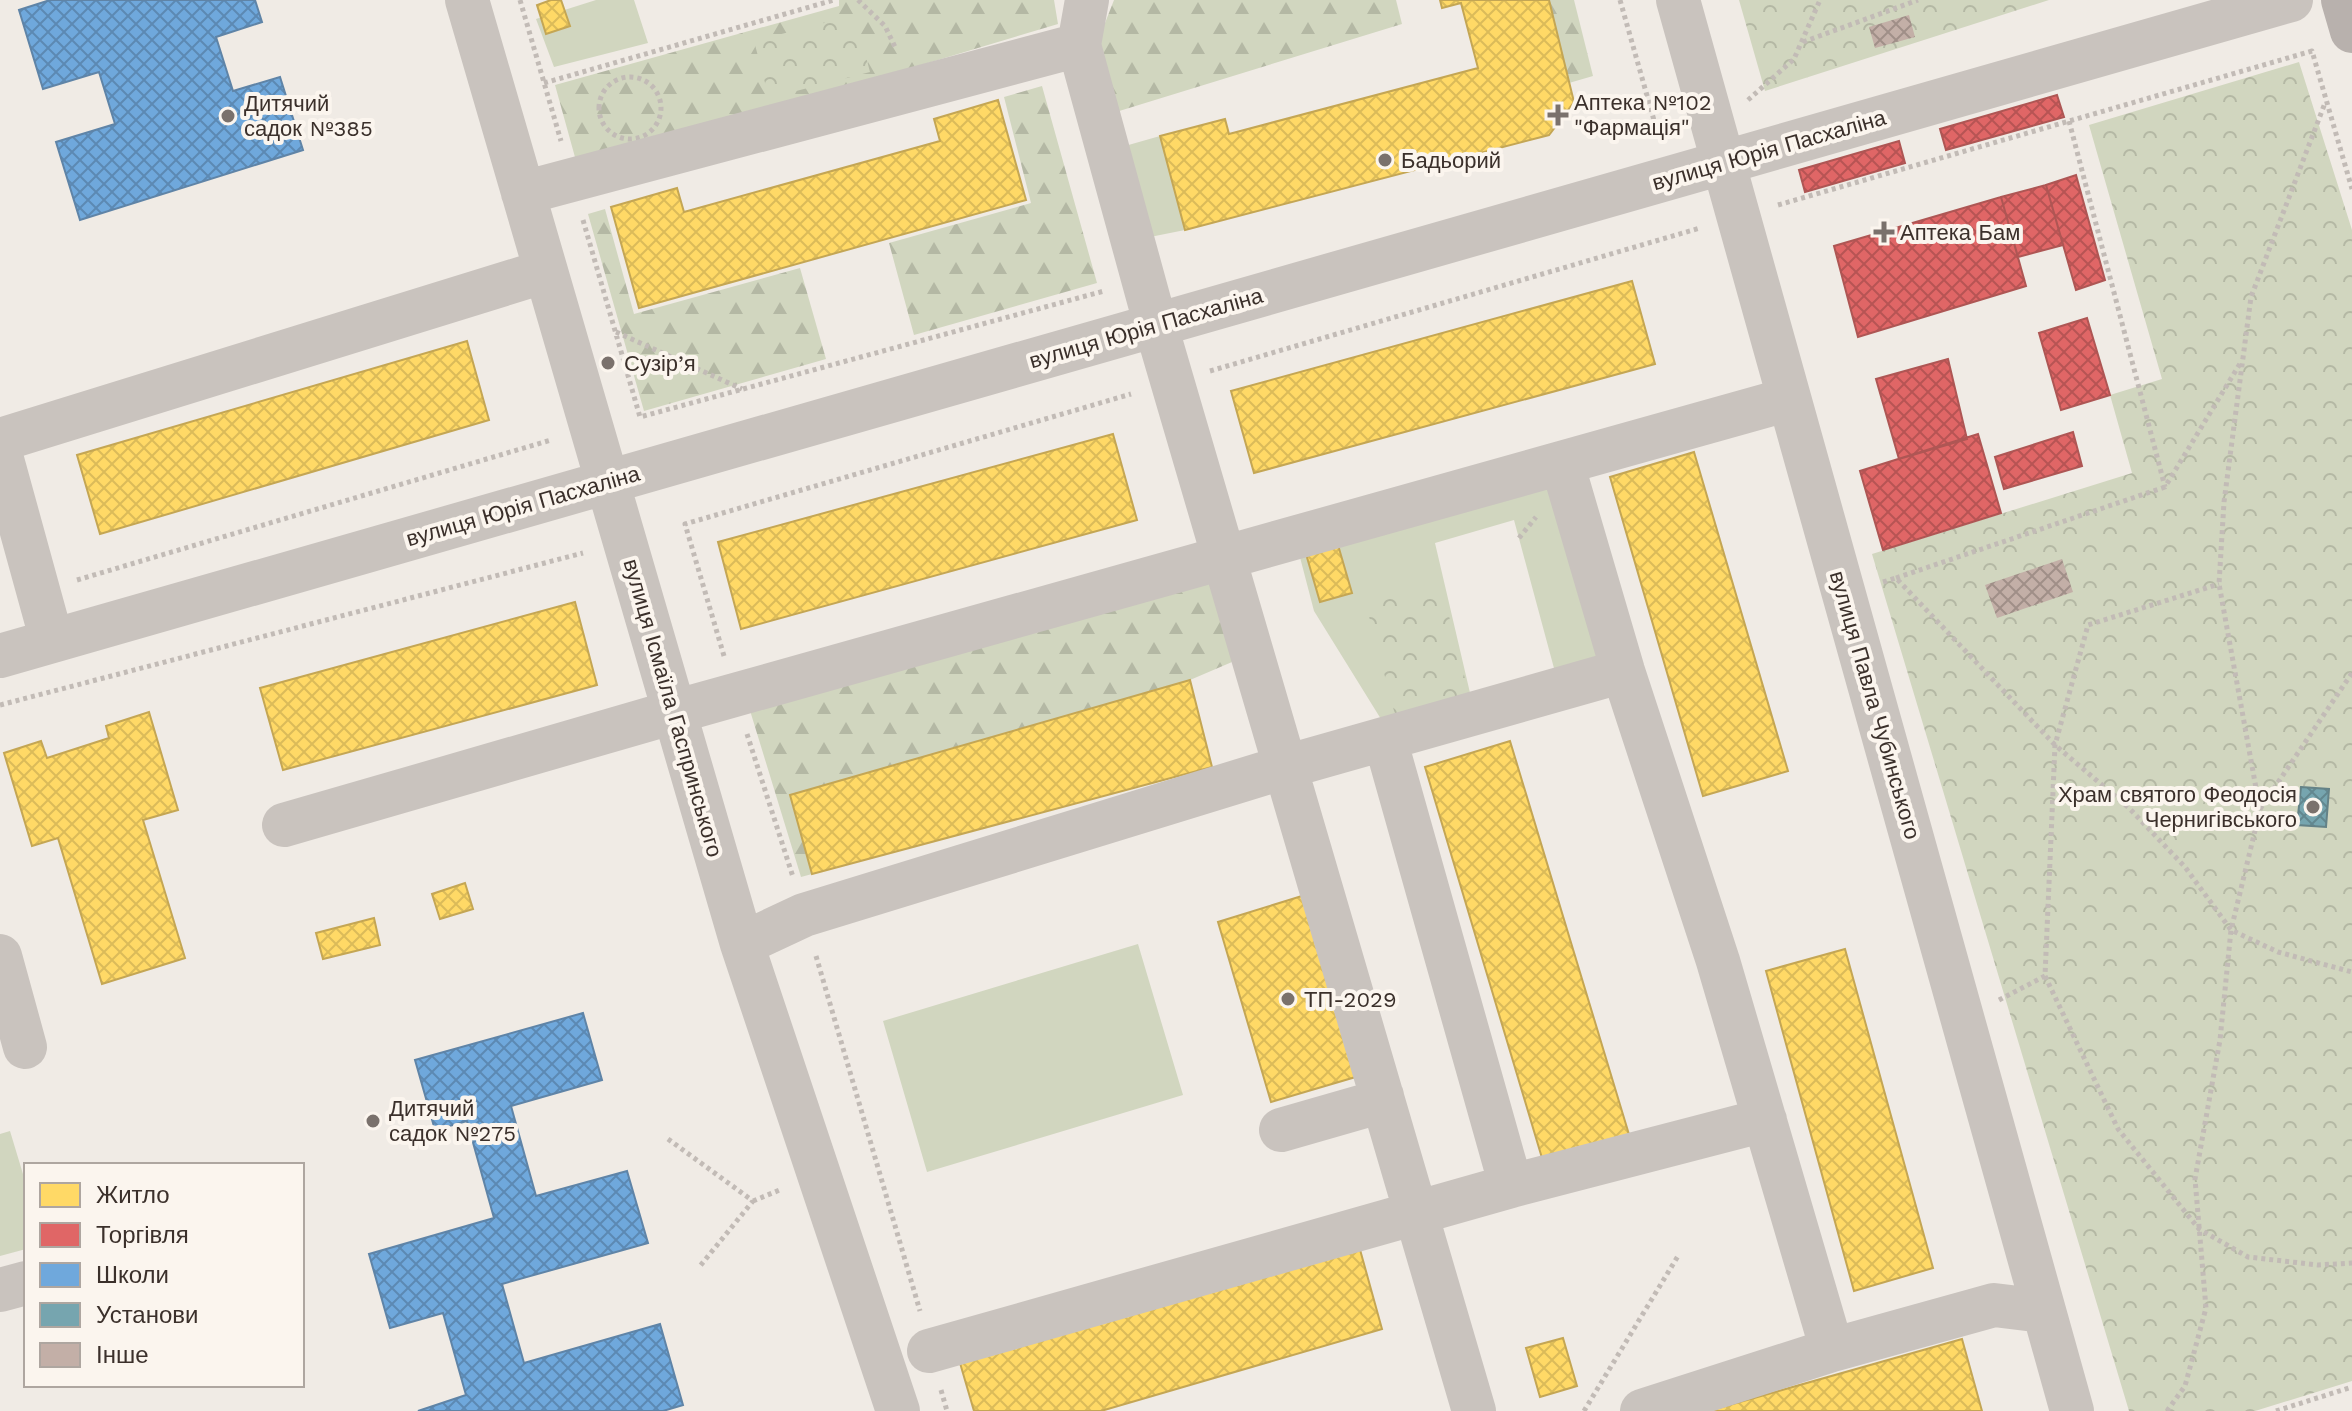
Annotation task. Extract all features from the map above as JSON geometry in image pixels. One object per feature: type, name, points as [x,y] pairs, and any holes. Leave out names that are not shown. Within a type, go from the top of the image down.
[{"type":"main road","points":[[2343,0],[2352,31]]},
{"type":"street","name":"вулиця Ісмаїла Гаспринського","points":[[467,0],[742,944],[898,1411]]},
{"type":"street","points":[[1087,0],[1079,45],[1156,326],[1474,1411]]},
{"type":"street","name":"вулиця Павла Чубинського","points":[[1678,0],[2072,1411]]},
{"type":"street","name":"вулиця Юрія Пасхаліна","points":[[0,656],[2291,0]]},
{"type":"street","points":[[523,193],[1079,45]]},
{"type":"street","points":[[0,440],[546,271]]},
{"type":"street","points":[[284,825],[674,712],[1789,399]]},
{"type":"street","points":[[0,452],[52,641]]},
{"type":"street","points":[[1562,463],[1623,671],[1718,961],[1832,1350]]},
{"type":"street","points":[[742,944],[804,915],[1285,767],[1623,671]]},
{"type":"street","points":[[1385,739],[1511,1186]]},
{"type":"street","points":[[0,956],[25,1047]]},
{"type":"street","points":[[1281,1130],[1368,1105],[1382,1096]]},
{"type":"street","points":[[929,1351],[1511,1186],[1765,1120]]},
{"type":"street","points":[[0,1290],[24,1284]]},
{"type":"street","points":[[1642,1411],[1832,1350],[1994,1305],[2044,1311]]},
{"type":"path","points":[[544,83],[834,0]]},
{"type":"path","points":[[858,0],[885,26],[915,88]]},
{"type":"path","points":[[1620,0],[1684,232]]},
{"type":"path","points":[[1742,105],[1794,59],[1820,0]]},
{"type":"path","points":[[1801,43],[1918,0]]},
{"type":"path","points":[[1772,206],[2312,51],[2352,189]]},
{"type":"path","points":[[629,77],[650,84],[656,92],[661,113],[651,131],[643,137],[623,139],[606,129],[598,111],[599,101],[610,84],[629,77]]},
{"type":"path","points":[[2260,810],[2219,584],[2224,502],[2251,297],[2325,102]]},
{"type":"path","points":[[2069,121],[2165,487]]},
{"type":"path","points":[[615,332],[742,389]]},
{"type":"path","points":[[1870,586],[2165,487],[2243,358]]},
{"type":"path","points":[[39,592],[554,440]]},
{"type":"path","points":[[685,524],[804,915],[947,1411]]},
{"type":"path","points":[[0,705],[588,551]]},
{"type":"path","points":[[1896,578],[2055,745],[2129,808],[2185,867],[2231,930],[2278,952],[2352,972]]},
{"type":"path","points":[[2219,584],[2088,625],[2055,745],[2045,976],[2118,1129],[2199,1229],[2248,1257],[2318,1265],[2352,1263]]},
{"type":"path","points":[[2167,1411],[2185,1386],[2206,1308],[2195,1179],[2220,1040],[2231,930],[2260,810],[2352,673]]},
{"type":"path","points":[[1987,1006],[2045,976]]},
{"type":"path","points":[[668,1139],[753,1201]]},
{"type":"path","points":[[700,1266],[753,1201],[783,1188]]},
{"type":"path","points":[[1584,1411],[1678,1256]]},
{"type":"path","points":[[2276,1411],[2352,1387]]},
{"type":"green space","points":[[596,0],[634,0],[648,43],[554,67],[536,19]]},
{"type":"green space","points":[[839,0],[1054,0],[1058,24],[578,168],[555,85],[839,6]]},
{"type":"green space","points":[[1114,0],[1396,0],[1402,24],[1116,112],[1098,41]]},
{"type":"green space","points":[[1549,0],[1574,0],[1593,76],[1569,83]]},
{"type":"green space","points":[[1739,0],[2049,0],[1765,91]]},
{"type":"green space","points":[[855,15],[870,72],[769,98],[754,41]]},
{"type":"green space","points":[[2299,62],[2352,230],[2352,1381],[2255,1411],[2129,1411],[1872,554],[2132,473],[2110,395],[2162,379],[2089,125]]},
{"type":"green space","points":[[1042,86],[1097,283],[914,335],[889,243],[1031,203],[1004,97]]},
{"type":"green space","points":[[1160,136],[1185,230],[1145,238],[1118,148]]},
{"type":"green space","points":[[605,209],[634,314],[800,268],[826,359],[644,411],[588,214]]},
{"type":"green space","points":[[1554,474],[1614,663],[1558,683],[1514,520],[1435,543],[1474,710],[1389,732],[1314,611],[1296,542]]},
{"type":"green space","points":[[1209,575],[1239,659],[1190,680],[790,795],[812,874],[801,877],[748,704]]},
{"type":"green space","points":[[1441,585],[1472,706],[1398,726],[1366,605]]},
{"type":"green space","points":[[1138,944],[1183,1095],[927,1172],[883,1021]]},
{"type":"green space","points":[[10,1131],[24,1177],[24,1250],[0,1256],[0,1134]]},
{"type":"building: Житло","points":[[561,0],[570,26],[546,34],[537,5]]},
{"type":"building: Житло","points":[[1440,0],[1549,0],[1574,102],[1549,135],[1185,230],[1160,136],[1225,119],[1229,134],[1478,68],[1461,3],[1442,8]]},
{"type":"building: Житло","points":[[998,100],[1026,200],[639,308],[611,207],[677,188],[684,212],[940,141],[934,119]]},
{"type":"building: Житло","points":[[1632,281],[1655,364],[1254,473],[1231,391]]},
{"type":"building: Житло","points":[[467,341],[489,420],[100,534],[77,455]]},
{"type":"building: Житло","points":[[1113,434],[1137,520],[741,629],[718,542]]},
{"type":"building: Житло","points":[[1694,452],[1788,771],[1703,796],[1610,477]]},
{"type":"building: Житло","points":[[1338,545],[1352,593],[1320,602],[1306,554]]},
{"type":"building: Житло","points":[[575,602],[597,685],[283,770],[260,688]]},
{"type":"building: Житло","points":[[1190,680],[1212,767],[812,874],[790,795]]},
{"type":"building: Житло","points":[[149,712],[178,810],[143,820],[185,958],[102,984],[58,838],[32,846],[4,753],[41,741],[47,758],[109,738],[106,726]]},
{"type":"building: Житло","points":[[1510,741],[1631,1141],[1545,1168],[1425,767]]},
{"type":"building: Житло","points":[[465,883],[473,909],[440,919],[432,894]]},
{"type":"building: Житло","name":"ТП-2029","points":[[1305,895],[1359,1076],[1271,1102],[1218,922]]},
{"type":"building: Житло","points":[[374,918],[380,945],[323,959],[316,933]]},
{"type":"building: Житло","points":[[1845,949],[1933,1268],[1854,1291],[1766,971]]},
{"type":"building: Житло","points":[[1359,1246],[1382,1329],[1101,1411],[974,1411],[960,1363]]},
{"type":"building: Житло","points":[[1563,1338],[1577,1386],[1540,1397],[1526,1348]]},
{"type":"building: Житло","points":[[1962,1339],[1982,1411],[1708,1411]]},
{"type":"building: Торгівля","points":[[2057,95],[2064,117],[1946,150],[1940,129]]},
{"type":"building: Торгівля","points":[[1899,141],[1905,163],[1805,192],[1799,170]]},
{"type":"building: Торгівля","points":[[2076,175],[2105,280],[2076,290],[2046,185]]},
{"type":"building: Торгівля","points":[[2046,185],[2063,245],[2018,257],[2001,197]]},
{"type":"building: Торгівля","points":[[2001,197],[2026,286],[1858,337],[1834,246]]},
{"type":"building: Торгівля","points":[[2087,318],[2110,395],[2061,410],[2039,333]]},
{"type":"building: Торгівля","points":[[1948,359],[1967,439],[1899,459],[1876,379]]},
{"type":"building: Торгівля","points":[[2073,432],[2082,466],[2004,489],[1995,457]]},
{"type":"building: Торгівля","points":[[1978,434],[2001,513],[1883,550],[1860,471]]},
{"type":"building: Школи","points":[[50,0],[255,0],[262,22],[216,37],[233,91],[280,77],[303,150],[80,220],[56,142],[115,124],[99,72],[43,89],[19,10]]},
{"type":"building: Школи","points":[[583,1013],[602,1080],[511,1106],[536,1196],[627,1171],[648,1243],[502,1284],[524,1363],[660,1324],[683,1405],[663,1411],[418,1411],[466,1395],[443,1313],[390,1328],[369,1254],[494,1218],[467,1121],[435,1130],[415,1060]]},
{"type":"building: Установи","name":"Храм святого Феодосія Чернигівського","points":[[2301,787],[2329,789],[2326,827],[2297,825]]},
{"type":"building: Інше","points":[[1909,15],[1915,37],[1875,48],[1869,27]]},
{"type":"building: Інше","points":[[2062,559],[2073,592],[1997,618],[1985,585]]},
{"type":"place","name":"Аптека №102 \"Фармація\"","points":[[1558,115]]},
{"type":"place","name":"Дитячий садок №385","points":[[228,116]]},
{"type":"place","name":"Бадьорий","points":[[1385,160]]},
{"type":"place","name":"Аптека Бам","points":[[1884,232]]},
{"type":"place","name":"Сузір’я","points":[[608,363]]},
{"type":"place","name":"Храм святого Феодосія Чернигівського","points":[[2313,807]]},
{"type":"place","name":"ТП-2029","points":[[1288,999]]},
{"type":"place","name":"Дитячий садок №275","points":[[373,1121]]}]
